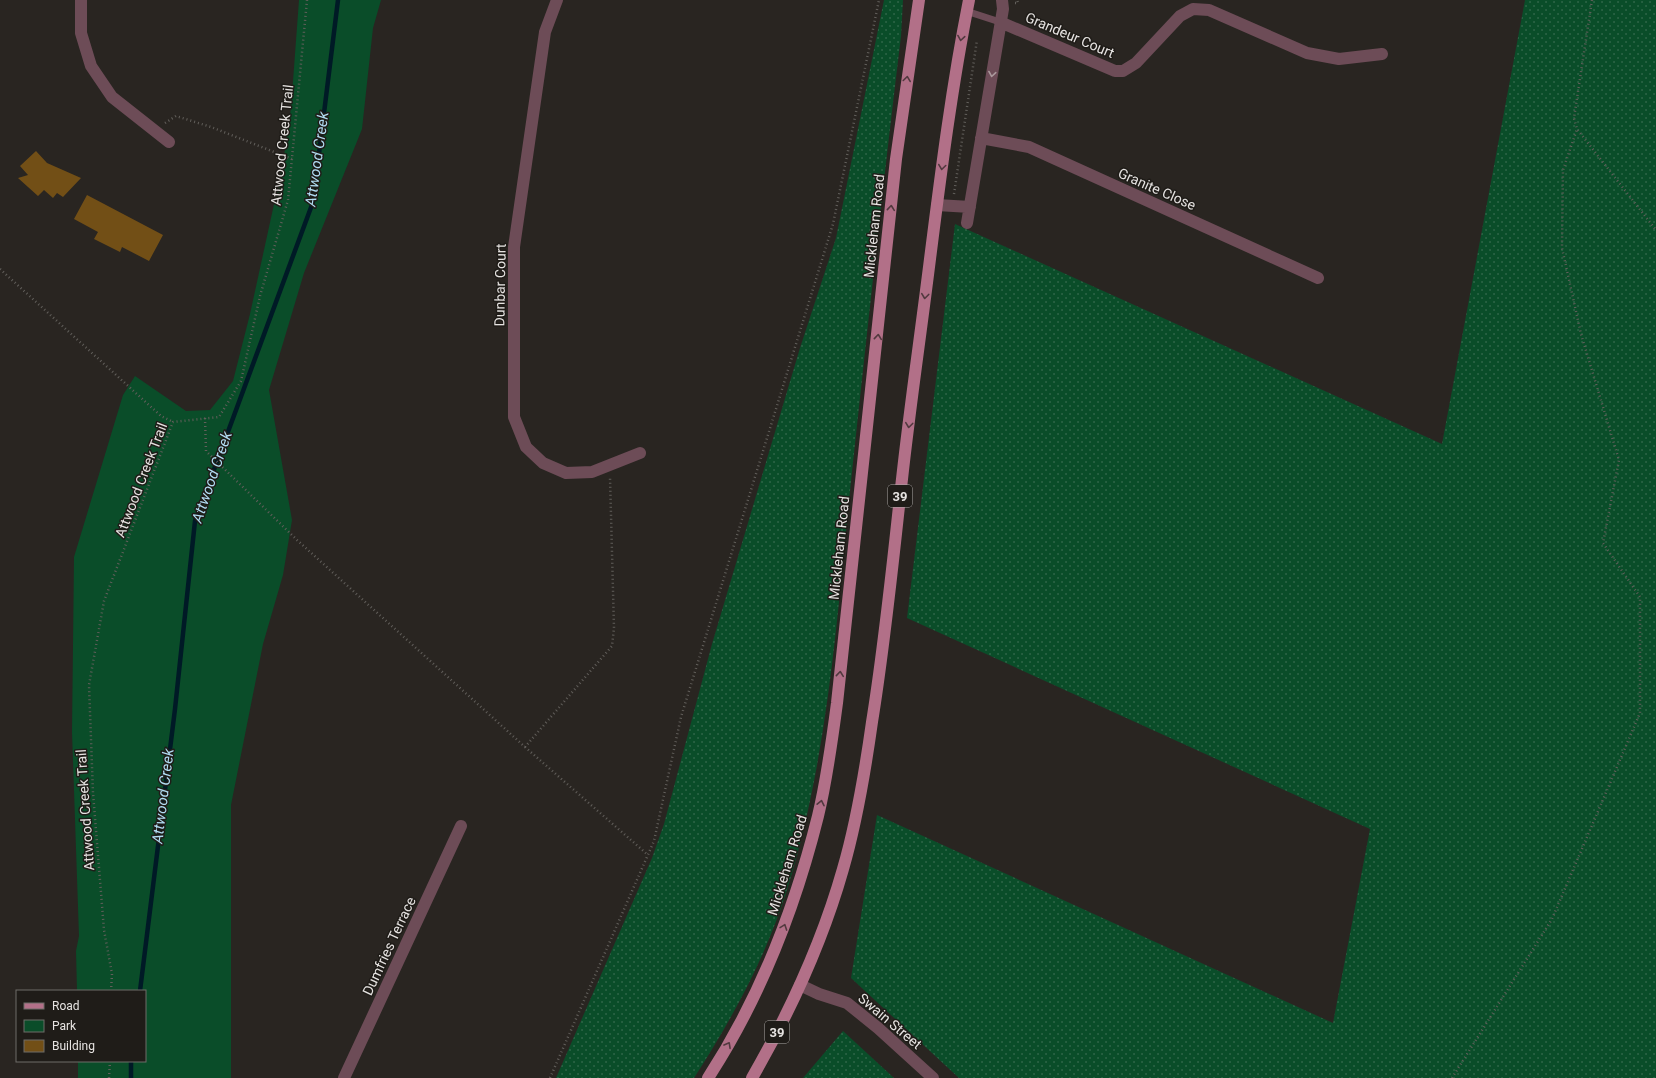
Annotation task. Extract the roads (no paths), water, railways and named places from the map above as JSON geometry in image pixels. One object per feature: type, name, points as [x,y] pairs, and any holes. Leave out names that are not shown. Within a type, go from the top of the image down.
[{"type":"main road","name":"Mickleham Road","points":[[708,1078],[723,1055],[753,998],[767,969],[784,927],[805,865],[825,781],[837,703],[896,159],[919,0]]},
{"type":"main road","name":"39","points":[[752,1078],[786,1016],[814,954],[843,871],[854,827],[864,777],[880,673],[902,477],[937,205],[967,6]]},
{"type":"street","points":[[81,0],[81,33],[91,66],[112,97],[169,142]]},
{"type":"street","name":"Dunbar Court","points":[[557,0],[544,32],[514,247],[514,417],[526,447],[543,463],[566,473],[592,472],[640,453]]},
{"type":"street","points":[[967,223],[1003,9],[1002,0]]},
{"type":"street","name":"Grandeur Court","points":[[1000,22],[1115,71],[1123,71],[1136,63],[1180,16],[1193,9],[1209,10],[1307,53],[1339,59],[1382,54]]},
{"type":"street","name":"Granite Close","points":[[981,138],[1029,147],[1318,278]]},
{"type":"street","points":[[937,205],[970,207]]},
{"type":"street","name":"Dumfries Terrace","points":[[344,1078],[461,826]]},
{"type":"street","name":"Swain Street","points":[[800,985],[819,994],[847,1004],[878,1028],[933,1078]]},
{"type":"lane","points":[[967,6],[1000,22]]},
{"type":"waterway","name":"Attwood Creek","points":[[140,990],[175,709],[195,521],[313,202],[338,0]]},
{"type":"waterway","name":"Attwood Creek","points":[[131,1062],[131,1078]]}]
